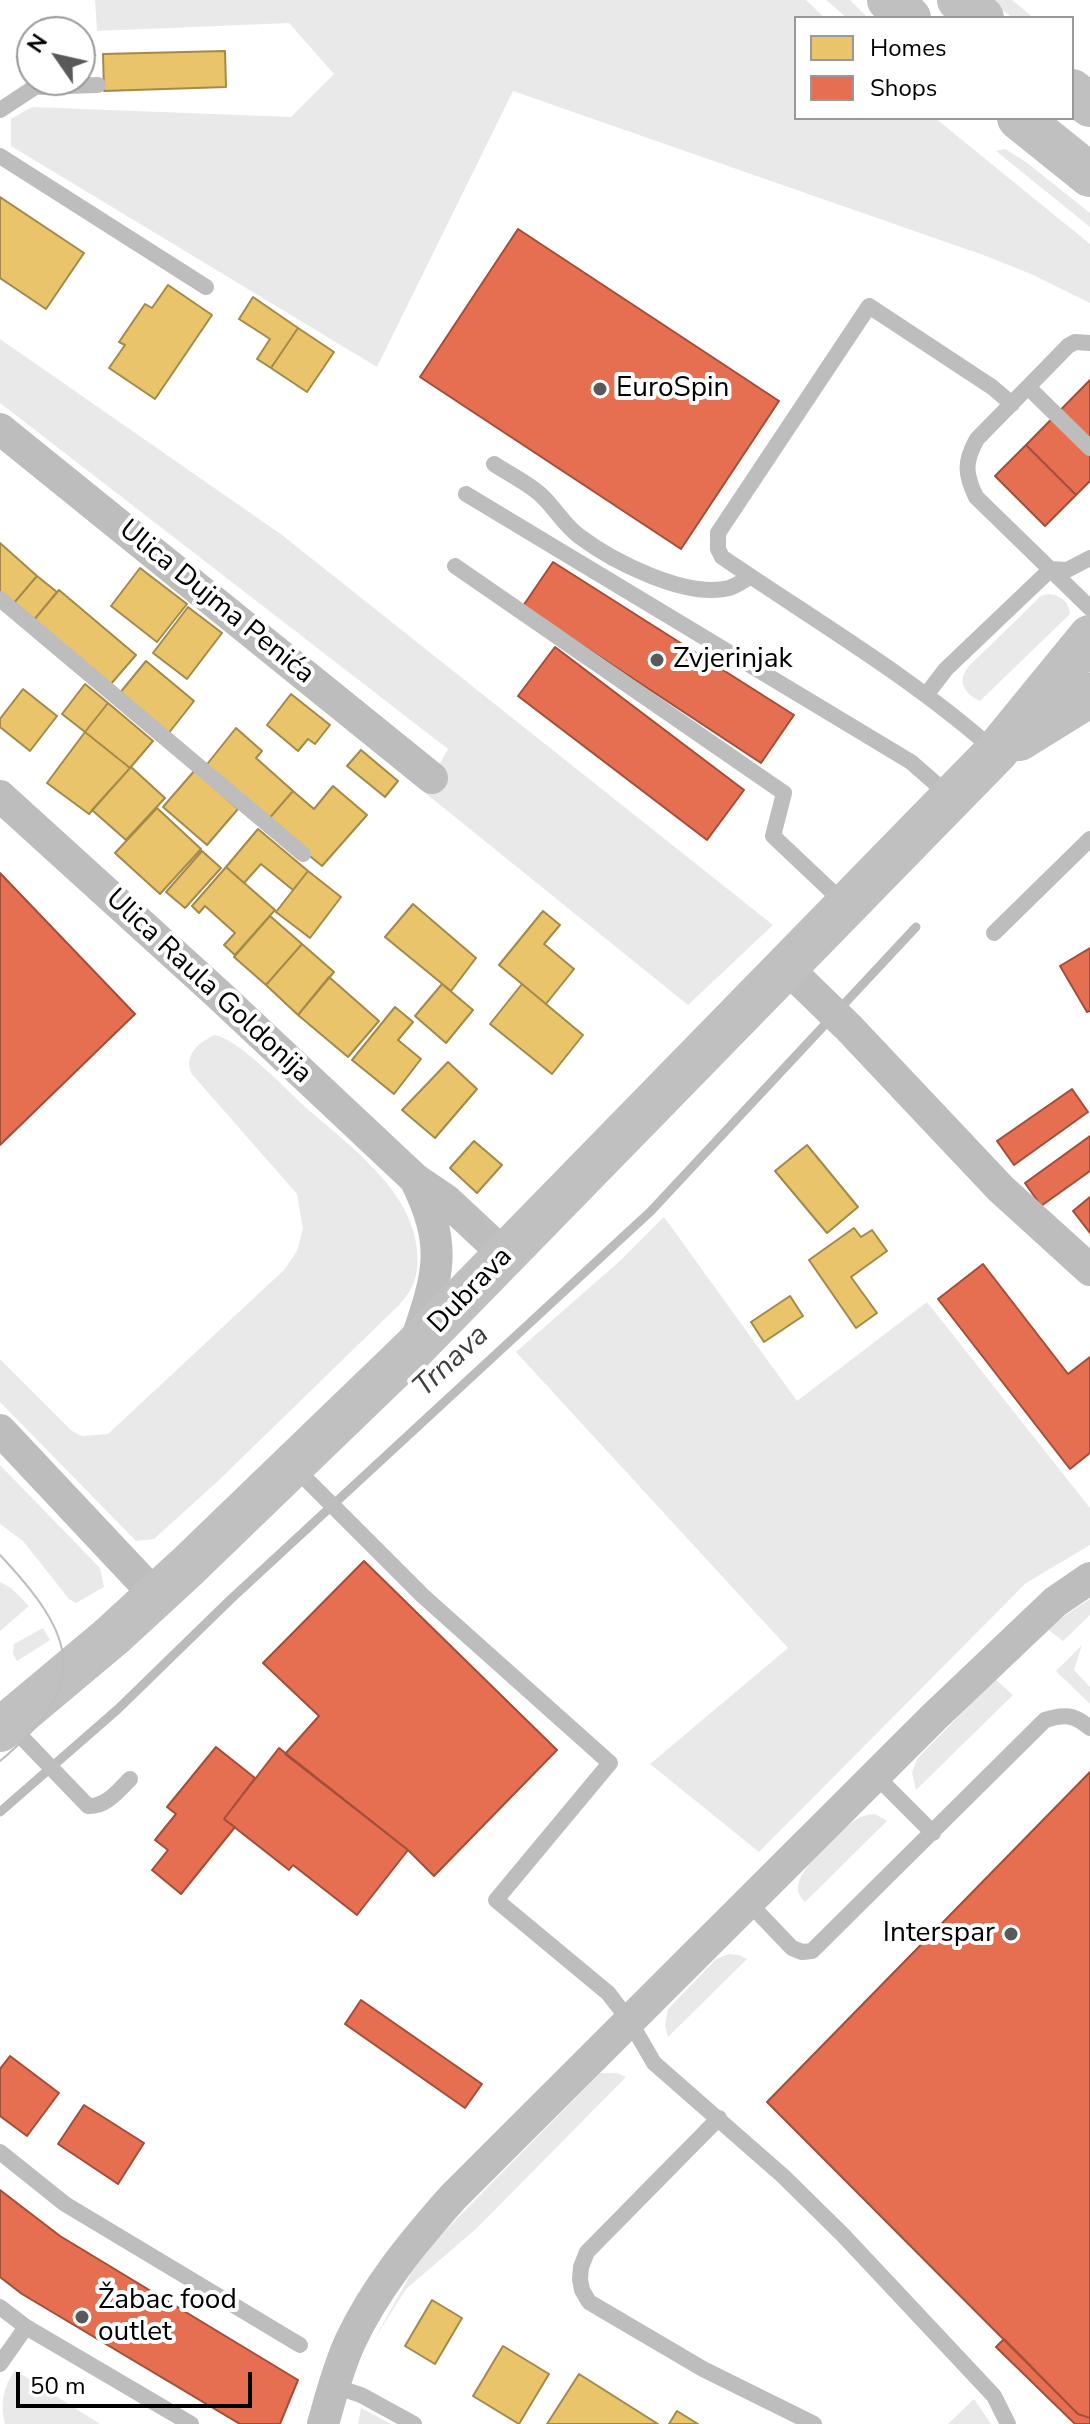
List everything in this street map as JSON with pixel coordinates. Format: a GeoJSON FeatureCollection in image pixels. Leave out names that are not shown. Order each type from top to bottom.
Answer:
{"type":"FeatureCollection","features":[{"type":"Feature","properties":{"kind":"main road"},"geometry":{"type":"LineString","coordinates":[[889,0],[907,16]]}},
{"type":"Feature","properties":{"kind":"main road"},"geometry":{"type":"LineString","coordinates":[[959,0],[979,16]]}},
{"type":"Feature","properties":{"kind":"main road"},"geometry":{"type":"LineString","coordinates":[[1074,93],[1090,105]]}},
{"type":"Feature","properties":{"kind":"main road"},"geometry":{"type":"LineString","coordinates":[[1021,120],[1090,175]]}},
{"type":"Feature","properties":{"kind":"main road"},"geometry":{"type":"LineString","coordinates":[[996,752],[1090,637]]}},
{"type":"Feature","properties":{"kind":"main road"},"geometry":{"type":"LineString","coordinates":[[996,752],[1090,695]]}},
{"type":"Feature","properties":{"kind":"main road","name":"Dubrava"},"geometry":{"type":"LineString","coordinates":[[4,1727],[156,1596],[413,1349],[996,752]]}},
{"type":"Feature","properties":{"kind":"street","name":"Ulica Dujma Penića"},"geometry":{"type":"LineString","coordinates":[[0,429],[432,778]]}},
{"type":"Feature","properties":{"kind":"street","name":"Ulica Raula Goldonija"},"geometry":{"type":"LineString","coordinates":[[0,796],[415,1179],[446,1200],[505,1255]]}},
{"type":"Feature","properties":{"kind":"street"},"geometry":{"type":"LineString","coordinates":[[786,967],[840,1018],[1001,1189],[1090,1270]]}},
{"type":"Feature","properties":{"kind":"street","name":"Ulica Raula Goldonija"},"geometry":{"type":"LineString","coordinates":[[413,1349],[433,1289],[437,1264],[435,1227],[415,1179]]}},
{"type":"Feature","properties":{"kind":"street"},"geometry":{"type":"LineString","coordinates":[[0,1430],[156,1596]]}},
{"type":"Feature","properties":{"kind":"street"},"geometry":{"type":"LineString","coordinates":[[323,2424],[349,2343],[366,2311],[415,2240],[493,2153],[1039,1616],[1090,1578]]}},
{"type":"Feature","properties":{"kind":"lane"},"geometry":{"type":"LineString","coordinates":[[0,110],[35,87],[98,85]]}},
{"type":"Feature","properties":{"kind":"lane"},"geometry":{"type":"LineString","coordinates":[[0,156],[206,287]]}},
{"type":"Feature","properties":{"kind":"lane"},"geometry":{"type":"LineString","coordinates":[[996,752],[926,695],[722,557],[718,549],[718,533],[869,306],[992,387],[1012,404]]}},
{"type":"Feature","properties":{"kind":"lane"},"geometry":{"type":"LineString","coordinates":[[1090,343],[1075,342],[1068,346],[977,439],[970,452],[968,479],[976,497],[1090,608]]}},
{"type":"Feature","properties":{"kind":"lane"},"geometry":{"type":"LineString","coordinates":[[1028,387],[1090,448]]}},
{"type":"Feature","properties":{"kind":"lane"},"geometry":{"type":"LineString","coordinates":[[494,464],[541,495],[560,520],[578,536],[616,560],[651,576],[699,589],[728,588],[751,577]]}},
{"type":"Feature","properties":{"kind":"lane"},"geometry":{"type":"LineString","coordinates":[[466,494],[911,762],[952,798]]}},
{"type":"Feature","properties":{"kind":"lane"},"geometry":{"type":"LineString","coordinates":[[926,695],[946,669],[1051,569],[1067,570],[1090,558]]}},
{"type":"Feature","properties":{"kind":"lane"},"geometry":{"type":"LineString","coordinates":[[455,566],[784,793],[773,836],[847,906]]}},
{"type":"Feature","properties":{"kind":"lane"},"geometry":{"type":"LineString","coordinates":[[0,599],[303,854]]}},
{"type":"Feature","properties":{"kind":"lane"},"geometry":{"type":"LineString","coordinates":[[994,933],[1090,839]]}},
{"type":"Feature","properties":{"kind":"lane"},"geometry":{"type":"LineString","coordinates":[[293,1465],[423,1596],[610,1763],[496,1900],[608,1993],[629,2020],[654,2063],[783,2176],[901,2296],[994,2396],[1008,2424]]}},
{"type":"Feature","properties":{"kind":"lane"},"geometry":{"type":"LineString","coordinates":[[748,1902],[792,1948],[802,1952],[812,1951],[1045,1720],[1062,1714],[1078,1718],[1090,1728]]}},
{"type":"Feature","properties":{"kind":"lane"},"geometry":{"type":"LineString","coordinates":[[4,1727],[88,1806],[98,1806],[130,1779]]}},
{"type":"Feature","properties":{"kind":"lane"},"geometry":{"type":"LineString","coordinates":[[876,1776],[933,1833]]}},
{"type":"Feature","properties":{"kind":"lane"},"geometry":{"type":"LineString","coordinates":[[719,2118],[587,2252],[581,2267],[582,2290],[589,2302],[606,2313],[636,2327],[703,2369],[814,2424]]}},
{"type":"Feature","properties":{"kind":"lane"},"geometry":{"type":"LineString","coordinates":[[0,2152],[65,2204],[300,2345]]}},
{"type":"Feature","properties":{"kind":"lane"},"geometry":{"type":"LineString","coordinates":[[0,2307],[26,2327],[191,2424]]}},
{"type":"Feature","properties":{"kind":"lane"},"geometry":{"type":"LineString","coordinates":[[0,2364],[26,2327]]}},
{"type":"Feature","properties":{"kind":"lane"},"geometry":{"type":"LineString","coordinates":[[334,2386],[361,2395],[414,2424]]}},
{"type":"Feature","properties":{"kind":"shaded area"},"geometry":{"type":"Polygon","coordinates":[[[95,0],[806,0],[823,16],[794,16],[794,120],[937,120],[1090,244],[1090,303],[986,256],[513,91],[377,367],[11,146],[11,119],[32,107],[291,117],[334,74],[289,23],[97,31],[95,0]]]}},
{"type":"Feature","properties":{"kind":"shaded area"},"geometry":{"type":"Polygon","coordinates":[[[826,0],[850,0],[866,16],[845,16],[826,0]]]}},
{"type":"Feature","properties":{"kind":"shaded area"},"geometry":{"type":"Polygon","coordinates":[[[989,0],[1012,0],[1032,16],[1010,16],[989,0]]]}},
{"type":"Feature","properties":{"kind":"shaded area"},"geometry":{"type":"Polygon","coordinates":[[[1005,149],[1090,213],[1090,227],[996,151],[1005,149]]]}},
{"type":"Feature","properties":{"kind":"shaded area"},"geometry":{"type":"Polygon","coordinates":[[[0,339],[282,535],[773,925],[688,1005],[424,792],[448,749],[0,403],[0,339]]]}},
{"type":"Feature","properties":{"kind":"shaded area"},"geometry":{"type":"Polygon","coordinates":[[[1048,594],[1063,600],[1070,614],[980,701],[974,698],[966,691],[963,682],[968,667],[1041,596],[1048,594]]]}},
{"type":"Feature","properties":{"kind":"shaded area"},"geometry":{"type":"Polygon","coordinates":[[[215,1035],[236,1045],[260,1064],[373,1168],[403,1206],[412,1227],[417,1250],[416,1273],[409,1292],[399,1305],[218,1481],[154,1539],[136,1541],[0,1402],[0,1359],[72,1431],[82,1436],[108,1434],[284,1270],[297,1251],[303,1229],[297,1194],[191,1073],[191,1054],[215,1035]]]}},
{"type":"Feature","properties":{"kind":"shaded area"},"geometry":{"type":"Polygon","coordinates":[[[664,1217],[797,1401],[927,1302],[1090,1508],[1090,1545],[1026,1583],[759,1852],[650,1764],[788,1648],[516,1352],[621,1260],[664,1217]]]}},
{"type":"Feature","properties":{"kind":"shaded area"},"geometry":{"type":"Polygon","coordinates":[[[0,1465],[100,1568],[104,1587],[76,1603],[69,1599],[23,1541],[0,1524],[0,1465]]]}},
{"type":"Feature","properties":{"kind":"shaded area"},"geometry":{"type":"Polygon","coordinates":[[[0,1582],[29,1606],[0,1631],[0,1582]]]}},
{"type":"Feature","properties":{"kind":"shaded area"},"geometry":{"type":"Polygon","coordinates":[[[1090,1599],[1090,1615],[1063,1641],[1046,1628],[1090,1599]]]}},
{"type":"Feature","properties":{"kind":"shaded area"},"geometry":{"type":"Polygon","coordinates":[[[43,1628],[50,1640],[17,1661],[13,1654],[14,1644],[43,1628]]]}},
{"type":"Feature","properties":{"kind":"shaded area"},"geometry":{"type":"Polygon","coordinates":[[[1082,1645],[1074,1670],[1090,1687],[1090,1704],[1056,1671],[1082,1645]]]}},
{"type":"Feature","properties":{"kind":"shaded area"},"geometry":{"type":"Polygon","coordinates":[[[995,1679],[1013,1695],[916,1790],[912,1773],[917,1759],[995,1679]]]}},
{"type":"Feature","properties":{"kind":"shaded area"},"geometry":{"type":"Polygon","coordinates":[[[875,1814],[887,1821],[805,1902],[799,1894],[798,1885],[806,1868],[850,1824],[861,1817],[875,1814]]]}},
{"type":"Feature","properties":{"kind":"shaded area"},"geometry":{"type":"Polygon","coordinates":[[[729,1954],[747,1959],[668,2037],[665,2026],[668,2009],[716,1959],[729,1954]]]}},
{"type":"Feature","properties":{"kind":"shaded area"},"geometry":{"type":"Polygon","coordinates":[[[600,2073],[617,2073],[626,2077],[477,2228],[406,2289],[374,2340],[413,2270],[438,2238],[600,2073]]]}},
{"type":"Feature","properties":{"kind":"shaded area"},"geometry":{"type":"Polygon","coordinates":[[[15,2370],[100,2424],[5,2424],[4,2396],[15,2370]]]}},
{"type":"Feature","properties":{"kind":"shaded area"},"geometry":{"type":"Polygon","coordinates":[[[974,2399],[991,2424],[948,2424],[974,2399]]]}},
{"type":"Feature","properties":{"kind":"shaded area"},"geometry":{"type":"Polygon","coordinates":[[[361,2408],[391,2424],[358,2424],[361,2408]]]}},
{"type":"Feature","properties":{"kind":"building: Homes"},"geometry":{"type":"Polygon","coordinates":[[[225,51],[226,87],[104,91],[103,54],[225,51]]]}},
{"type":"Feature","properties":{"kind":"building: Homes"},"geometry":{"type":"Polygon","coordinates":[[[0,197],[84,253],[46,309],[0,278],[0,197]]]}},
{"type":"Feature","properties":{"kind":"building: Homes"},"geometry":{"type":"Polygon","coordinates":[[[168,285],[212,315],[155,399],[109,368],[125,345],[119,342],[145,304],[152,308],[168,285]]]}},
{"type":"Feature","properties":{"kind":"building: Homes"},"geometry":{"type":"Polygon","coordinates":[[[253,297],[298,328],[271,368],[257,359],[270,339],[239,319],[253,297]]]}},
{"type":"Feature","properties":{"kind":"building: Homes"},"geometry":{"type":"Polygon","coordinates":[[[298,328],[334,352],[307,392],[271,368],[298,328]]]}},
{"type":"Feature","properties":{"kind":"building: Homes"},"geometry":{"type":"Polygon","coordinates":[[[0,543],[37,576],[13,604],[0,593],[0,543]]]}},
{"type":"Feature","properties":{"kind":"building: Homes"},"geometry":{"type":"Polygon","coordinates":[[[140,568],[187,604],[157,642],[111,606],[140,568]]]}},
{"type":"Feature","properties":{"kind":"building: Homes"},"geometry":{"type":"Polygon","coordinates":[[[37,576],[57,592],[33,621],[13,604],[37,576]]]}},
{"type":"Feature","properties":{"kind":"building: Homes"},"geometry":{"type":"Polygon","coordinates":[[[59,590],[136,655],[110,685],[33,621],[59,590]]]}},
{"type":"Feature","properties":{"kind":"building: Homes"},"geometry":{"type":"Polygon","coordinates":[[[188,607],[222,633],[187,679],[153,653],[188,607]]]}},
{"type":"Feature","properties":{"kind":"building: Homes"},"geometry":{"type":"Polygon","coordinates":[[[146,661],[194,701],[168,734],[119,694],[146,661]]]}},
{"type":"Feature","properties":{"kind":"building: Homes"},"geometry":{"type":"Polygon","coordinates":[[[85,684],[108,703],[85,732],[62,714],[85,684]]]}},
{"type":"Feature","properties":{"kind":"building: Homes"},"geometry":{"type":"Polygon","coordinates":[[[23,689],[57,716],[30,751],[0,727],[0,719],[23,689]]]}},
{"type":"Feature","properties":{"kind":"building: Homes"},"geometry":{"type":"Polygon","coordinates":[[[291,694],[330,725],[315,744],[308,739],[298,751],[267,725],[291,694]]]}},
{"type":"Feature","properties":{"kind":"building: Homes"},"geometry":{"type":"Polygon","coordinates":[[[108,703],[153,741],[130,768],[85,732],[108,703]]]}},
{"type":"Feature","properties":{"kind":"building: Homes"},"geometry":{"type":"Polygon","coordinates":[[[236,728],[262,751],[256,758],[293,791],[267,821],[204,768],[236,728]]]}},
{"type":"Feature","properties":{"kind":"building: Homes"},"geometry":{"type":"Polygon","coordinates":[[[85,732],[130,768],[89,814],[47,783],[85,732]]]}},
{"type":"Feature","properties":{"kind":"building: Homes"},"geometry":{"type":"Polygon","coordinates":[[[361,750],[398,781],[385,797],[347,766],[361,750]]]}},
{"type":"Feature","properties":{"kind":"building: Homes"},"geometry":{"type":"Polygon","coordinates":[[[131,767],[165,798],[126,840],[92,810],[131,767]]]}},
{"type":"Feature","properties":{"kind":"building: Homes"},"geometry":{"type":"Polygon","coordinates":[[[195,770],[238,809],[207,845],[163,807],[195,770]]]}},
{"type":"Feature","properties":{"kind":"building: Homes"},"geometry":{"type":"Polygon","coordinates":[[[333,786],[367,815],[322,866],[267,821],[293,791],[314,809],[333,786]]]}},
{"type":"Feature","properties":{"kind":"building: Homes"},"geometry":{"type":"Polygon","coordinates":[[[157,808],[201,849],[160,894],[115,853],[157,808]]]}},
{"type":"Feature","properties":{"kind":"building: Homes"},"geometry":{"type":"Polygon","coordinates":[[[258,829],[308,871],[293,890],[261,864],[244,883],[226,867],[258,829]]]}},
{"type":"Feature","properties":{"kind":"building: Homes"},"geometry":{"type":"Polygon","coordinates":[[[202,851],[221,868],[185,908],[166,892],[202,851]]]}},
{"type":"Feature","properties":{"kind":"building: Homes"},"geometry":{"type":"Polygon","coordinates":[[[226,867],[275,910],[235,955],[224,945],[235,933],[205,906],[199,913],[192,906],[226,867]]]}},
{"type":"Feature","properties":{"kind":"building: Homes"},"geometry":{"type":"Polygon","coordinates":[[[308,871],[341,897],[310,938],[276,912],[308,871]]]}},
{"type":"Feature","properties":{"kind":"building: Homes"},"geometry":{"type":"Polygon","coordinates":[[[413,904],[476,958],[451,991],[385,937],[413,904]]]}},
{"type":"Feature","properties":{"kind":"building: Homes"},"geometry":{"type":"Polygon","coordinates":[[[543,911],[560,925],[544,944],[574,969],[546,1004],[499,965],[543,911]]]}},
{"type":"Feature","properties":{"kind":"building: Homes"},"geometry":{"type":"Polygon","coordinates":[[[270,916],[302,944],[266,985],[234,957],[270,916]]]}},
{"type":"Feature","properties":{"kind":"building: Homes"},"geometry":{"type":"Polygon","coordinates":[[[302,944],[334,972],[298,1015],[266,985],[302,944]]]}},
{"type":"Feature","properties":{"kind":"building: Homes"},"geometry":{"type":"Polygon","coordinates":[[[329,977],[379,1021],[348,1057],[298,1015],[329,977]]]}},
{"type":"Feature","properties":{"kind":"building: Homes"},"geometry":{"type":"Polygon","coordinates":[[[442,984],[473,1010],[446,1043],[415,1016],[442,984]]]}},
{"type":"Feature","properties":{"kind":"building: Homes"},"geometry":{"type":"Polygon","coordinates":[[[522,984],[583,1035],[552,1074],[490,1024],[522,984]]]}},
{"type":"Feature","properties":{"kind":"building: Homes"},"geometry":{"type":"Polygon","coordinates":[[[395,1007],[413,1022],[398,1040],[421,1059],[394,1094],[352,1060],[395,1007]]]}},
{"type":"Feature","properties":{"kind":"building: Homes"},"geometry":{"type":"Polygon","coordinates":[[[448,1062],[477,1089],[435,1138],[402,1110],[448,1062]]]}},
{"type":"Feature","properties":{"kind":"building: Homes"},"geometry":{"type":"Polygon","coordinates":[[[474,1141],[502,1165],[477,1193],[450,1168],[474,1141]]]}},
{"type":"Feature","properties":{"kind":"building: Homes"},"geometry":{"type":"Polygon","coordinates":[[[807,1145],[858,1207],[827,1233],[775,1171],[807,1145]]]}},
{"type":"Feature","properties":{"kind":"building: Homes"},"geometry":{"type":"Polygon","coordinates":[[[854,1228],[861,1237],[872,1230],[887,1251],[851,1277],[877,1313],[856,1328],[809,1260],[854,1228]]]}},
{"type":"Feature","properties":{"kind":"building: Homes"},"geometry":{"type":"Polygon","coordinates":[[[790,1296],[803,1316],[764,1342],[751,1322],[790,1296]]]}},
{"type":"Feature","properties":{"kind":"building: Homes"},"geometry":{"type":"Polygon","coordinates":[[[432,2300],[462,2318],[435,2364],[405,2346],[432,2300]]]}},
{"type":"Feature","properties":{"kind":"building: Homes"},"geometry":{"type":"Polygon","coordinates":[[[503,2346],[549,2374],[519,2424],[473,2396],[503,2346]]]}},
{"type":"Feature","properties":{"kind":"building: Homes"},"geometry":{"type":"Polygon","coordinates":[[[579,2374],[658,2424],[547,2424],[579,2374]]]}},
{"type":"Feature","properties":{"kind":"building: Homes"},"geometry":{"type":"Polygon","coordinates":[[[677,2411],[698,2424],[669,2424],[677,2411]]]}},
{"type":"Feature","properties":{"kind":"building: Shops","name":"EuroSpin"},"geometry":{"type":"Polygon","coordinates":[[[518,229],[779,401],[681,549],[420,377],[518,229]]]}},
{"type":"Feature","properties":{"kind":"building: Shops"},"geometry":{"type":"Polygon","coordinates":[[[1090,380],[1090,481],[1076,495],[1026,445],[1090,380]]]}},
{"type":"Feature","properties":{"kind":"building: Shops"},"geometry":{"type":"Polygon","coordinates":[[[1026,445],[1076,495],[1045,526],[995,476],[1026,445]]]}},
{"type":"Feature","properties":{"kind":"building: Shops","name":"Zvjerinjak"},"geometry":{"type":"Polygon","coordinates":[[[553,562],[794,715],[761,763],[523,606],[553,562]]]}},
{"type":"Feature","properties":{"kind":"building: Shops"},"geometry":{"type":"Polygon","coordinates":[[[555,647],[744,790],[707,840],[518,696],[555,647]]]}},
{"type":"Feature","properties":{"kind":"building: Shops"},"geometry":{"type":"Polygon","coordinates":[[[0,873],[135,1014],[0,1145],[0,873]]]}},
{"type":"Feature","properties":{"kind":"building: Shops"},"geometry":{"type":"Polygon","coordinates":[[[1090,948],[1090,1011],[1087,1012],[1060,966],[1090,948]]]}},
{"type":"Feature","properties":{"kind":"building: Shops"},"geometry":{"type":"Polygon","coordinates":[[[1072,1089],[1088,1112],[1014,1165],[997,1141],[1072,1089]]]}},
{"type":"Feature","properties":{"kind":"building: Shops"},"geometry":{"type":"Polygon","coordinates":[[[1090,1136],[1090,1171],[1041,1206],[1025,1183],[1090,1136]]]}},
{"type":"Feature","properties":{"kind":"building: Shops"},"geometry":{"type":"Polygon","coordinates":[[[1090,1197],[1090,1233],[1073,1211],[1090,1197]]]}},
{"type":"Feature","properties":{"kind":"building: Shops"},"geometry":{"type":"Polygon","coordinates":[[[983,1264],[1068,1374],[1090,1357],[1090,1453],[1070,1469],[938,1299],[983,1264]]]}},
{"type":"Feature","properties":{"kind":"building: Shops"},"geometry":{"type":"Polygon","coordinates":[[[364,1561],[557,1750],[434,1876],[408,1850],[285,1754],[319,1716],[263,1663],[364,1561]]]}},
{"type":"Feature","properties":{"kind":"building: Shops"},"geometry":{"type":"Polygon","coordinates":[[[216,1747],[255,1778],[224,1819],[235,1827],[181,1894],[152,1870],[168,1850],[155,1840],[176,1814],[167,1807],[216,1747]]]}},
{"type":"Feature","properties":{"kind":"building: Shops"},"geometry":{"type":"Polygon","coordinates":[[[279,1748],[408,1850],[357,1915],[293,1865],[289,1870],[224,1819],[279,1748]]]}},
{"type":"Feature","properties":{"kind":"building: Shops","name":"Interspar"},"geometry":{"type":"Polygon","coordinates":[[[1090,1772],[1090,2418],[1078,2414],[767,2102],[1090,1772]]]}},
{"type":"Feature","properties":{"kind":"building: Shops"},"geometry":{"type":"Polygon","coordinates":[[[361,2000],[482,2084],[465,2108],[345,2024],[361,2000]]]}},
{"type":"Feature","properties":{"kind":"building: Shops"},"geometry":{"type":"Polygon","coordinates":[[[10,2056],[59,2093],[27,2136],[0,2116],[0,2069],[10,2056]]]}},
{"type":"Feature","properties":{"kind":"building: Shops"},"geometry":{"type":"Polygon","coordinates":[[[84,2105],[144,2143],[118,2184],[58,2144],[84,2105]]]}},
{"type":"Feature","properties":{"kind":"building: Shops"},"geometry":{"type":"Polygon","coordinates":[[[0,2190],[60,2236],[298,2380],[280,2424],[240,2424],[22,2294],[0,2277],[0,2190]]]}},
{"type":"Feature","properties":{"kind":"building: Shops"},"geometry":{"type":"Polygon","coordinates":[[[1004,2339],[1078,2414],[1090,2418],[1090,2424],[1075,2424],[996,2347],[1004,2339]]]}},
{"type":"Feature","properties":{"kind":"waterway","name":"Trnava"},"geometry":{"type":"LineString","coordinates":[[0,1812],[118,1709],[231,1599],[651,1211],[916,927]]}},
{"type":"Feature","properties":{"kind":"tram line"},"geometry":{"type":"LineString","coordinates":[[0,1555],[45,1611],[58,1636],[63,1660],[61,1684],[50,1708],[30,1733],[0,1761]]}},
{"type":"Feature","properties":{"kind":"place","name":"EuroSpin"},"geometry":{"type":"Point","coordinates":[600,389]}},
{"type":"Feature","properties":{"kind":"place","name":"Zvjerinjak"},"geometry":{"type":"Point","coordinates":[657,660]}},
{"type":"Feature","properties":{"kind":"place","name":"Interspar"},"geometry":{"type":"Point","coordinates":[1011,1934]}},
{"type":"Feature","properties":{"kind":"place","name":"Žabac food outlet"},"geometry":{"type":"Point","coordinates":[82,2317]}}]}
